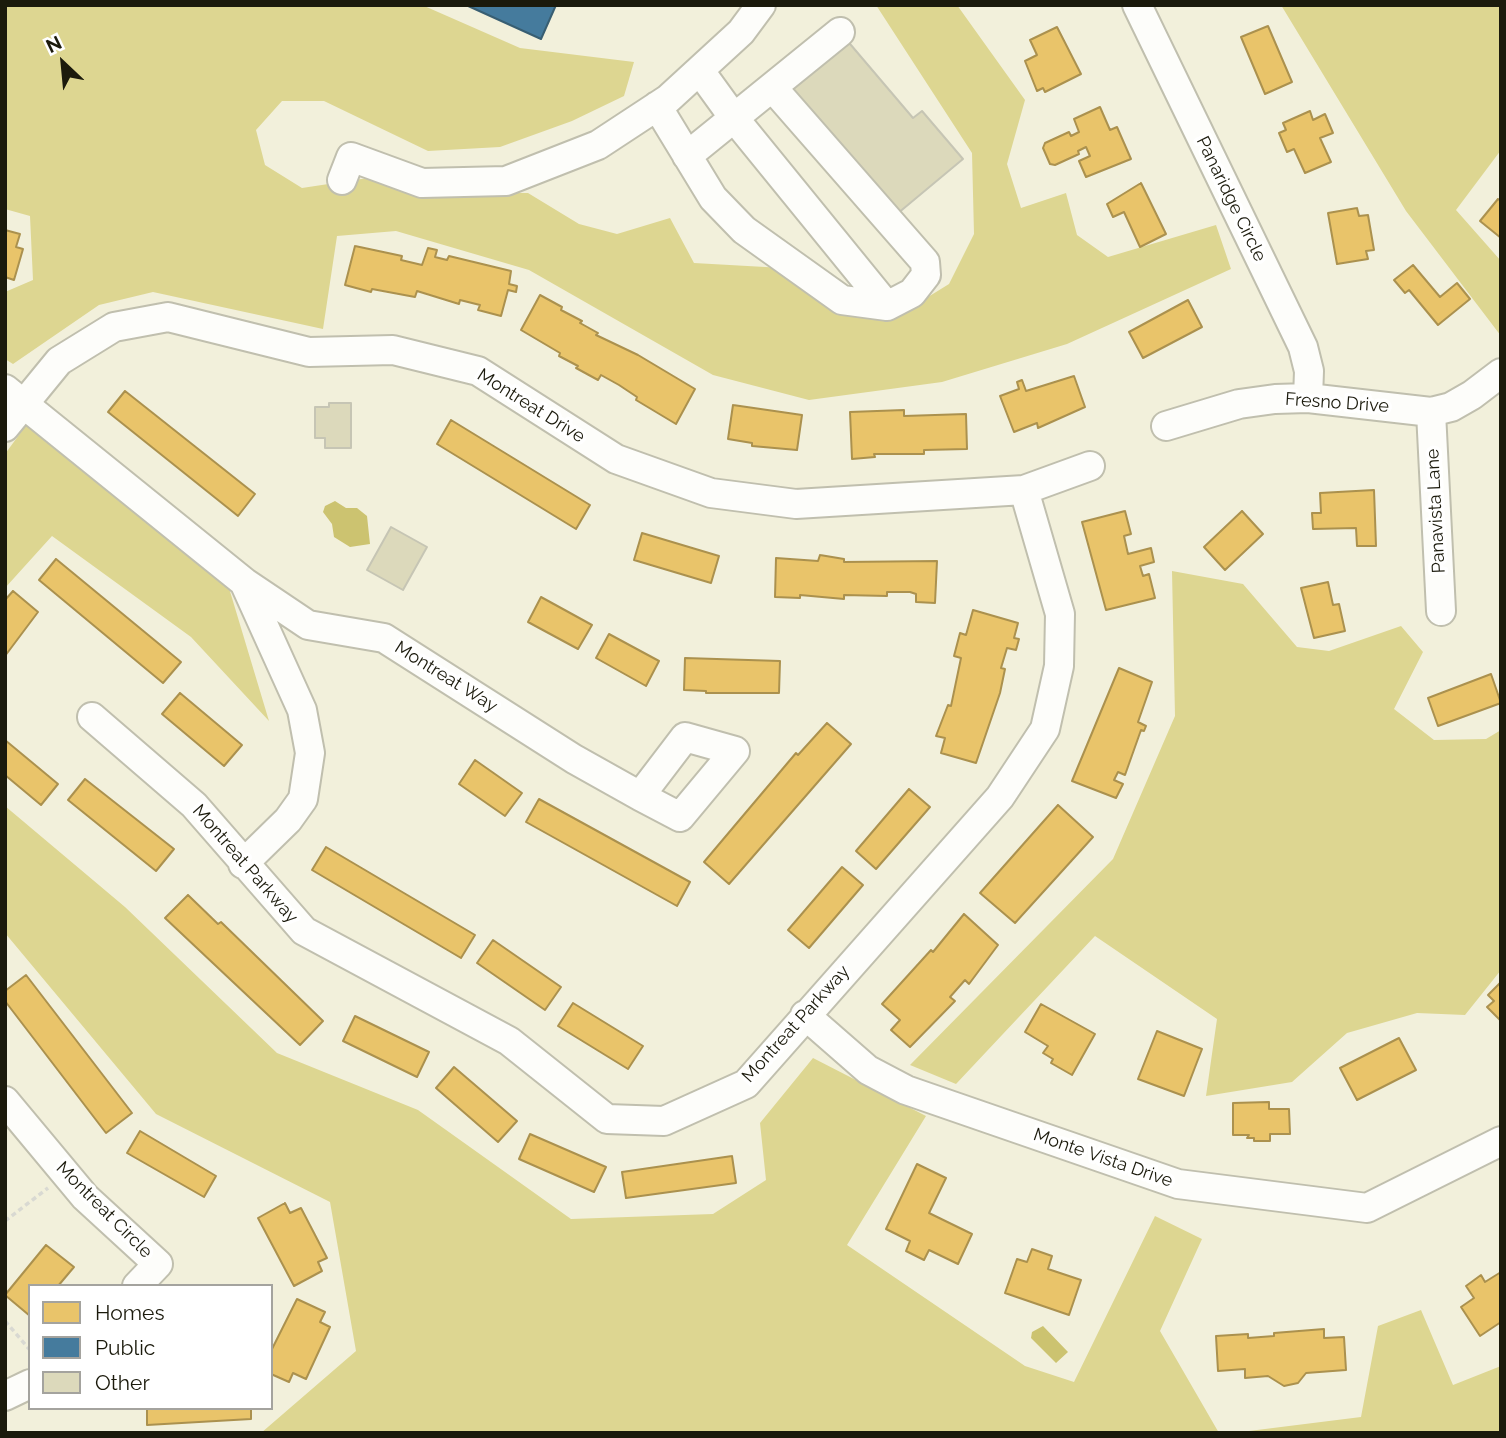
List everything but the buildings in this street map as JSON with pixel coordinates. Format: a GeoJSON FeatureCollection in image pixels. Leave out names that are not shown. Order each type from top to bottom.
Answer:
{"type":"FeatureCollection","features":[{"type":"Feature","properties":{"kind":"street"},"geometry":{"type":"LineString","coordinates":[[342,180],[351,156],[422,183],[506,181],[598,145],[657,106],[700,71],[741,32],[761,5]]}},
{"type":"Feature","properties":{"kind":"street","name":"Panaridge Circle"},"geometry":{"type":"LineString","coordinates":[[1136,5],[1303,347],[1309,371],[1308,398]]}},
{"type":"Feature","properties":{"kind":"street"},"geometry":{"type":"LineString","coordinates":[[687,156],[840,32]]}},
{"type":"Feature","properties":{"kind":"street"},"geometry":{"type":"LineString","coordinates":[[700,71],[734,118],[887,306]]}},
{"type":"Feature","properties":{"kind":"street"},"geometry":{"type":"LineString","coordinates":[[657,106],[713,198],[744,230],[842,300],[887,306],[912,293],[926,275],[925,262],[772,87]]}},
{"type":"Feature","properties":{"kind":"street","name":"Montreat Drive"},"geometry":{"type":"LineString","coordinates":[[5,427],[14,396],[59,361],[114,327],[168,317],[309,352],[393,351],[478,371],[616,459],[711,492],[796,504],[1024,490],[1090,466]]}},
{"type":"Feature","properties":{"kind":"street","name":"Fresno Drive"},"geometry":{"type":"LineString","coordinates":[[1166,426],[1239,404],[1308,398],[1431,412],[1451,407],[1472,396],[1501,373]]}},
{"type":"Feature","properties":{"kind":"street","name":"Montreat Way"},"geometry":{"type":"LineString","coordinates":[[14,396],[244,582],[308,625],[384,638],[575,759],[640,796]]}},
{"type":"Feature","properties":{"kind":"street","name":"Panavista Lane"},"geometry":{"type":"LineString","coordinates":[[1431,412],[1441,611]]}},
{"type":"Feature","properties":{"kind":"street","name":"Montreat Parkway"},"geometry":{"type":"LineString","coordinates":[[92,717],[194,805],[304,931],[509,1041],[607,1119],[664,1121],[746,1084],[1000,797],[1045,729],[1059,666],[1060,614],[1024,490]]}},
{"type":"Feature","properties":{"kind":"street","name":"Montreat Way"},"geometry":{"type":"LineString","coordinates":[[243,864],[288,820],[303,799],[310,753],[302,710],[244,582]]}},
{"type":"Feature","properties":{"kind":"street","name":"Monte Vista Drive"},"geometry":{"type":"LineString","coordinates":[[805,1015],[868,1070],[906,1090],[1178,1184],[1367,1208],[1501,1141]]}},
{"type":"Feature","properties":{"kind":"street","name":"Montreat Circle"},"geometry":{"type":"LineString","coordinates":[[5,1101],[85,1197],[158,1264],[140,1284]]}},
{"type":"Feature","properties":{"kind":"street"},"geometry":{"type":"LineString","coordinates":[[5,1396],[28,1385]]}},
{"type":"Feature","properties":{"kind":"path"},"geometry":{"type":"LineString","coordinates":[[5,1221],[65,1174]]}},
{"type":"Feature","properties":{"kind":"path"},"geometry":{"type":"LineString","coordinates":[[5,1321],[28,1348]]}},
{"type":"Feature","properties":{"kind":"shaded area"},"geometry":{"type":"Polygon","coordinates":[[[5,5],[422,5],[520,48],[634,62],[624,96],[572,121],[500,147],[428,151],[324,101],[282,101],[256,130],[265,165],[302,188],[368,178],[415,193],[528,193],[579,224],[617,234],[670,218],[694,263],[783,268],[833,304],[869,319],[907,310],[949,284],[974,234],[972,153],[876,5],[957,5],[1025,100],[1007,164],[1021,208],[1066,193],[1077,235],[1108,257],[1216,225],[1231,269],[1067,344],[942,382],[809,400],[713,375],[529,270],[396,231],[337,236],[323,329],[153,292],[99,305],[13,364],[5,359],[5,292],[33,280],[30,216],[5,209],[5,5]]]}},
{"type":"Feature","properties":{"kind":"shaded area"},"geometry":{"type":"Polygon","coordinates":[[[1281,5],[1501,5],[1501,150],[1456,210],[1501,261],[1501,336],[1406,211],[1281,5]]]}},
{"type":"Feature","properties":{"kind":"shaded area"},"geometry":{"type":"Polygon","coordinates":[[[27,424],[229,588],[269,721],[191,637],[52,536],[5,588],[5,454],[27,424]]]}},
{"type":"Feature","properties":{"kind":"shaded area"},"geometry":{"type":"Polygon","coordinates":[[[335,501],[346,508],[357,508],[367,516],[370,544],[350,547],[334,537],[332,524],[323,512],[325,506],[335,501]]]}},
{"type":"Feature","properties":{"kind":"shaded area"},"geometry":{"type":"Polygon","coordinates":[[[1172,571],[1243,584],[1297,647],[1329,651],[1401,626],[1423,652],[1394,709],[1434,740],[1486,739],[1501,730],[1501,970],[1465,1015],[1417,1013],[1347,1033],[1292,1082],[1206,1096],[1217,1019],[1095,936],[956,1084],[910,1065],[1113,859],[1175,716],[1172,571]]]}},
{"type":"Feature","properties":{"kind":"shaded area"},"geometry":{"type":"Polygon","coordinates":[[[5,806],[125,907],[277,1053],[418,1110],[571,1219],[713,1214],[766,1180],[760,1123],[813,1058],[926,1116],[847,1245],[1025,1366],[1074,1382],[1155,1216],[1202,1239],[1160,1331],[1219,1433],[261,1433],[356,1351],[330,1202],[156,1114],[5,933],[5,806]]]}},
{"type":"Feature","properties":{"kind":"shaded area"},"geometry":{"type":"Polygon","coordinates":[[[1421,1310],[1453,1385],[1501,1366],[1501,1433],[1233,1433],[1361,1417],[1378,1326],[1421,1310]]]}},
{"type":"Feature","properties":{"kind":"shaded area"},"geometry":{"type":"Polygon","coordinates":[[[1043,1326],[1068,1352],[1056,1363],[1031,1338],[1032,1332],[1043,1326]]]}}]}
